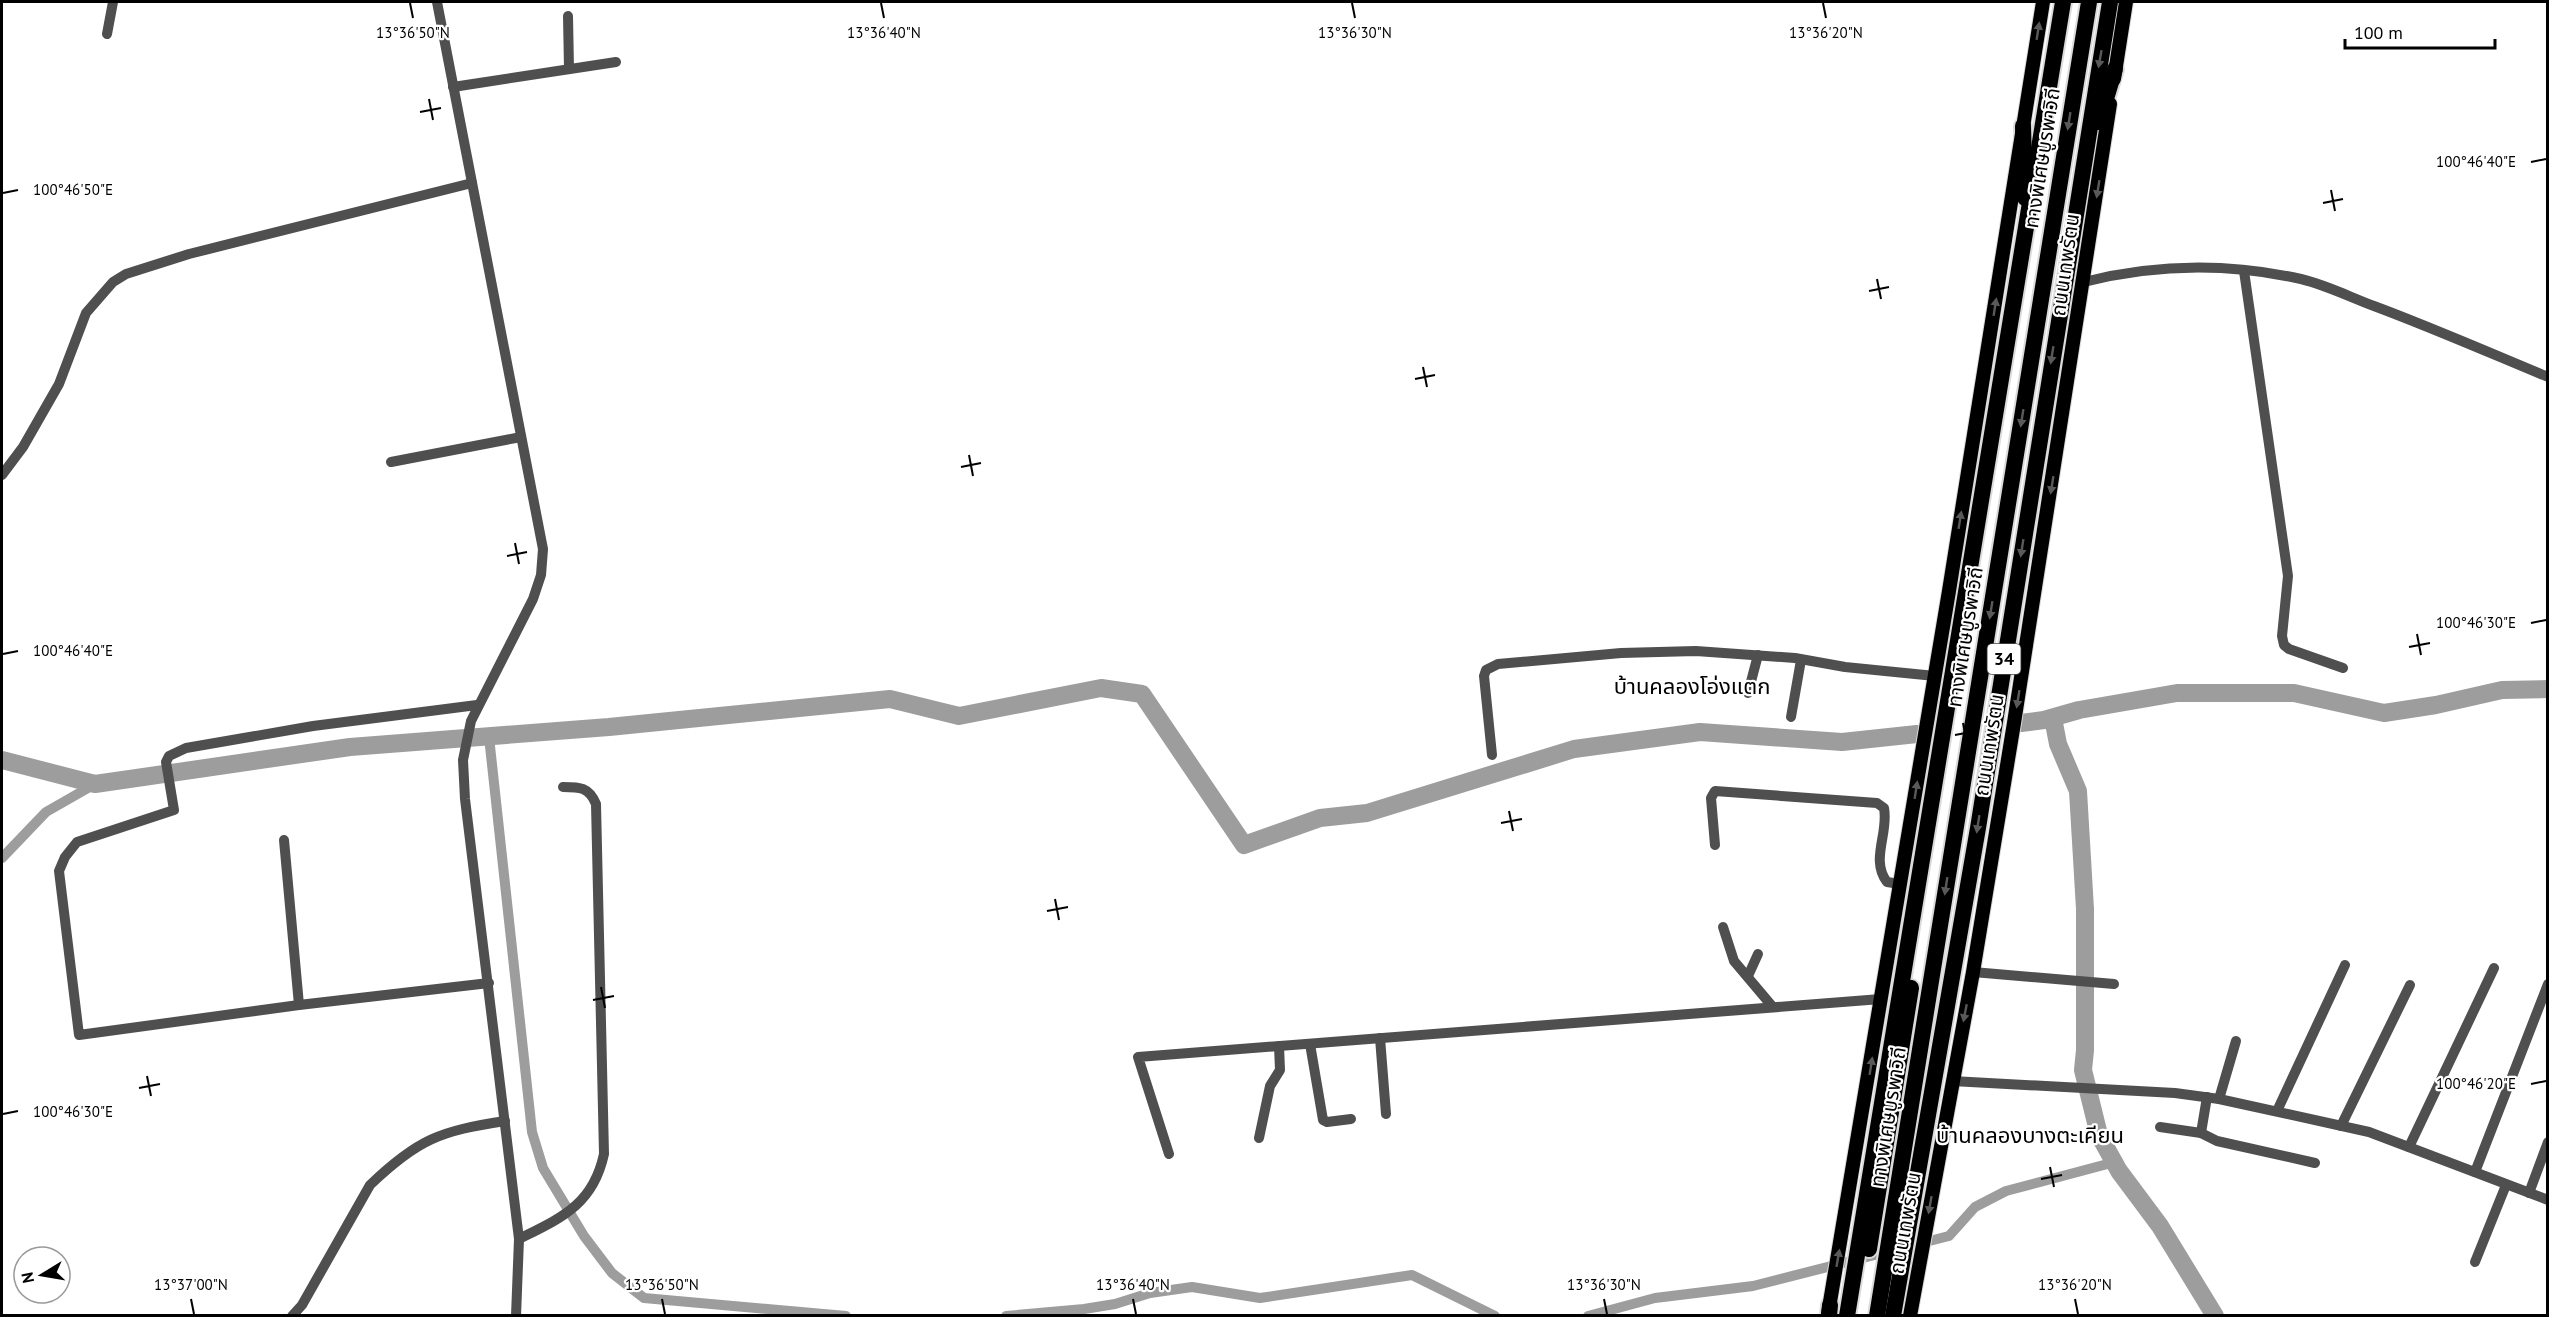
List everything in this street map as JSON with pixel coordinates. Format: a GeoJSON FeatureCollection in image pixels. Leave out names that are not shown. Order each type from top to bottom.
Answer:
{"type":"FeatureCollection","features":[{"type":"Feature","properties":{"kind":"highway"},"geometry":{"type":"LineString","coordinates":[[1847,1316],[1883,1087],[2026,241],[2063,2]]}},
{"type":"Feature","properties":{"kind":"highway","name":"ทางพิเศษบูรพาวิถี"},"geometry":{"type":"LineString","coordinates":[[1858,1316],[2070,2]]}},
{"type":"Feature","properties":{"kind":"highway","name":"ทางพิเศษบูรพาวิถี"},"geometry":{"type":"LineString","coordinates":[[1877,1316],[2089,2]]}},
{"type":"Feature","properties":{"kind":"highway","name":"ถนนเทพรัตน"},"geometry":{"type":"LineString","coordinates":[[1893,1316],[1978,828],[2110,2]]}},
{"type":"Feature","properties":{"kind":"highway"},"geometry":{"type":"LineString","coordinates":[[2079,185],[2115,69]]}},
{"type":"Feature","properties":{"kind":"highway"},"geometry":{"type":"LineString","coordinates":[[2023,126],[2026,241]]}},
{"type":"Feature","properties":{"kind":"main road"},"geometry":{"type":"LineString","coordinates":[[1829,1312],[1935,676],[2043,2]]}},
{"type":"Feature","properties":{"kind":"main road","name":"ถนนเทพรัตน"},"geometry":{"type":"LineString","coordinates":[[1910,1316],[1973,972],[2010,748],[2126,2]]}},
{"type":"Feature","properties":{"kind":"street"},"geometry":{"type":"LineString","coordinates":[[107,34],[113,2]]}},
{"type":"Feature","properties":{"kind":"street"},"geometry":{"type":"LineString","coordinates":[[437,2],[543,549],[541,575],[533,598],[477,705],[471,721],[463,760],[465,799],[519,1239],[516,1316]]}},
{"type":"Feature","properties":{"kind":"street"},"geometry":{"type":"LineString","coordinates":[[568,16],[569,69]]}},
{"type":"Feature","properties":{"kind":"street"},"geometry":{"type":"LineString","coordinates":[[453,87],[616,62]]}},
{"type":"Feature","properties":{"kind":"street"},"geometry":{"type":"LineString","coordinates":[[2,475],[23,447],[59,384],[86,313],[113,282],[126,274],[189,254],[472,183]]}},
{"type":"Feature","properties":{"kind":"street"},"geometry":{"type":"LineString","coordinates":[[2084,282],[2119,273],[2184,267],[2280,275],[2317,284],[2421,324],[2547,377]]}},
{"type":"Feature","properties":{"kind":"street"},"geometry":{"type":"LineString","coordinates":[[2244,271],[2288,576],[2282,636],[2284,645],[2289,649],[2343,668]]}},
{"type":"Feature","properties":{"kind":"street"},"geometry":{"type":"LineString","coordinates":[[391,462],[522,437]]}},
{"type":"Feature","properties":{"kind":"street"},"geometry":{"type":"LineString","coordinates":[[1492,756],[1484,676],[1491,666],[1516,661],[1696,651],[1801,660],[1845,668],[1935,676]]}},
{"type":"Feature","properties":{"kind":"street"},"geometry":{"type":"LineString","coordinates":[[1748,693],[1758,656]]}},
{"type":"Feature","properties":{"kind":"street"},"geometry":{"type":"LineString","coordinates":[[1791,717],[1801,660]]}},
{"type":"Feature","properties":{"kind":"street"},"geometry":{"type":"LineString","coordinates":[[477,705],[313,726],[186,748],[169,756],[166,762],[174,810],[77,842],[65,857],[59,871],[79,1035],[489,982]]}},
{"type":"Feature","properties":{"kind":"street"},"geometry":{"type":"LineString","coordinates":[[519,1239],[574,1209],[590,1191],[600,1173],[604,1154],[596,807],[592,794],[582,787],[563,787]]}},
{"type":"Feature","properties":{"kind":"street"},"geometry":{"type":"LineString","coordinates":[[1715,845],[1711,798],[1715,791],[1877,803],[1884,808],[1885,818],[1880,854],[1881,873],[1887,882],[1900,884]]}},
{"type":"Feature","properties":{"kind":"street"},"geometry":{"type":"LineString","coordinates":[[284,840],[298,1005]]}},
{"type":"Feature","properties":{"kind":"street"},"geometry":{"type":"LineString","coordinates":[[1723,927],[1730,954],[1772,1006]]}},
{"type":"Feature","properties":{"kind":"street"},"geometry":{"type":"LineString","coordinates":[[1748,976],[1758,954]]}},
{"type":"Feature","properties":{"kind":"street"},"geometry":{"type":"LineString","coordinates":[[2277,1112],[2345,965]]}},
{"type":"Feature","properties":{"kind":"street"},"geometry":{"type":"LineString","coordinates":[[2409,1147],[2494,968]]}},
{"type":"Feature","properties":{"kind":"street"},"geometry":{"type":"LineString","coordinates":[[1973,972],[2114,984]]}},
{"type":"Feature","properties":{"kind":"street"},"geometry":{"type":"LineString","coordinates":[[2475,1172],[2547,984]]}},
{"type":"Feature","properties":{"kind":"street"},"geometry":{"type":"LineString","coordinates":[[2341,1126],[2410,985]]}},
{"type":"Feature","properties":{"kind":"street"},"geometry":{"type":"LineString","coordinates":[[1168,1154],[1138,1057],[1881,999]]}},
{"type":"Feature","properties":{"kind":"street"},"geometry":{"type":"LineString","coordinates":[[1380,1038],[1386,1114]]}},
{"type":"Feature","properties":{"kind":"street"},"geometry":{"type":"LineString","coordinates":[[2220,1099],[2236,1041]]}},
{"type":"Feature","properties":{"kind":"street"},"geometry":{"type":"LineString","coordinates":[[1310,1044],[1323,1120],[1327,1122],[1351,1119]]}},
{"type":"Feature","properties":{"kind":"street"},"geometry":{"type":"LineString","coordinates":[[1260,1138],[1270,1086],[1280,1071],[1279,1046]]}},
{"type":"Feature","properties":{"kind":"street"},"geometry":{"type":"LineString","coordinates":[[1952,1082],[2175,1093],[2220,1099],[2369,1132],[2547,1200]]}},
{"type":"Feature","properties":{"kind":"street"},"geometry":{"type":"LineString","coordinates":[[2201,1133],[2207,1097]]}},
{"type":"Feature","properties":{"kind":"street"},"geometry":{"type":"LineString","coordinates":[[292,1316],[302,1305],[370,1185],[385,1170],[404,1154],[445,1132],[505,1121]]}},
{"type":"Feature","properties":{"kind":"street"},"geometry":{"type":"LineString","coordinates":[[2160,1127],[2201,1133],[2217,1141],[2315,1163]]}},
{"type":"Feature","properties":{"kind":"street"},"geometry":{"type":"LineString","coordinates":[[2529,1193],[2547,1142]]}},
{"type":"Feature","properties":{"kind":"street"},"geometry":{"type":"LineString","coordinates":[[2475,1262],[2506,1185]]}},
{"type":"Feature","properties":{"kind":"waterway"},"geometry":{"type":"LineString","coordinates":[[2,760],[95,784],[350,747],[609,727],[890,699],[959,716],[1101,688],[1142,694],[1244,845],[1320,818],[1367,813],[1574,749],[1700,732],[1842,742],[1917,734]]}},
{"type":"Feature","properties":{"kind":"waterway"},"geometry":{"type":"LineString","coordinates":[[2021,723],[2044,720],[2079,710],[2177,693],[2294,693],[2384,713],[2436,705],[2502,690],[2548,689]]}},
{"type":"Feature","properties":{"kind":"waterway"},"geometry":{"type":"LineString","coordinates":[[2053,718],[2058,744],[2078,791],[2085,909],[2083,1070],[2099,1135],[2119,1171],[2160,1226],[2215,1316]]}},
{"type":"Feature","properties":{"kind":"waterway"},"geometry":{"type":"LineString","coordinates":[[489,737],[532,1132],[543,1168],[584,1236],[612,1273],[644,1298],[846,1316]]}},
{"type":"Feature","properties":{"kind":"waterway"},"geometry":{"type":"LineString","coordinates":[[2,858],[46,812],[95,784]]}},
{"type":"Feature","properties":{"kind":"waterway"},"geometry":{"type":"LineString","coordinates":[[1588,1316],[1655,1298],[1753,1286],[1949,1236],[1975,1207],[2006,1191],[2115,1162]]}},
{"type":"Feature","properties":{"kind":"waterway"},"geometry":{"type":"LineString","coordinates":[[1006,1316],[1084,1309],[1115,1304],[1150,1293],[1192,1287],[1260,1298],[1412,1275],[1495,1316]]}},
{"type":"Feature","properties":{"kind":"district","name":"บ้านคลองโอ่งแตก"},"geometry":{"type":"Point","coordinates":[1692,686]}},
{"type":"Feature","properties":{"kind":"district","name":"บ้านคลองบางตะเคียน"},"geometry":{"type":"Point","coordinates":[2030,1135]}}]}
